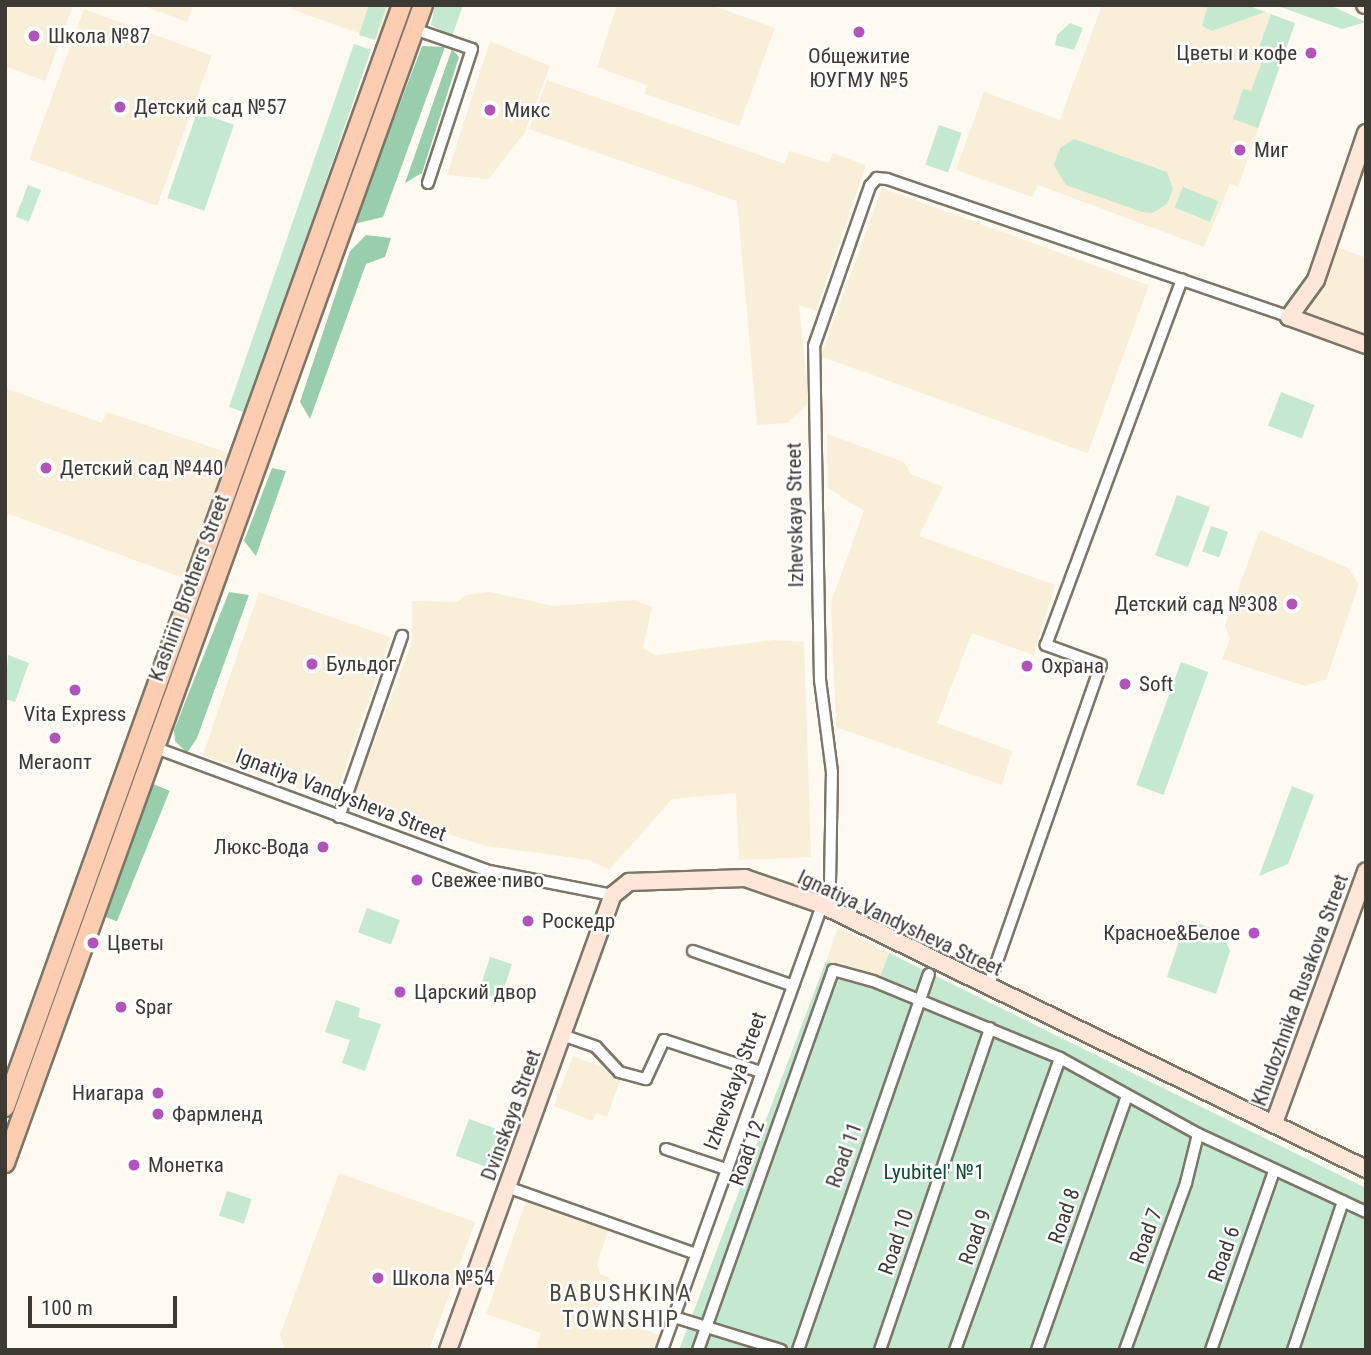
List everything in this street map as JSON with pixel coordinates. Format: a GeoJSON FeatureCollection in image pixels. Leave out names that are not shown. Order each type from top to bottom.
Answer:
{"type":"FeatureCollection","features":[{"type":"Feature","properties":{"kind":"main road","name":"Kashirin Brothers Street"},"geometry":{"type":"LineString","coordinates":[[5,1107],[402,5]]}},
{"type":"Feature","properties":{"kind":"main road","name":"Kashirin Brothers Street"},"geometry":{"type":"LineString","coordinates":[[5,1163],[423,6]]}},
{"type":"Feature","properties":{"kind":"street"},"geometry":{"type":"LineString","coordinates":[[414,29],[472,49],[428,183]]}},
{"type":"Feature","properties":{"kind":"street"},"geometry":{"type":"LineString","coordinates":[[1289,317],[1316,280],[1366,133]]}},
{"type":"Feature","properties":{"kind":"street","name":"Izhevskaya Street"},"geometry":{"type":"LineString","coordinates":[[662,1350],[820,904],[830,884],[833,858],[832,772],[820,680],[814,346],[870,186],[877,178],[887,178],[1366,345]]}},
{"type":"Feature","properties":{"kind":"street"},"geometry":{"type":"LineString","coordinates":[[988,987],[1101,665],[1046,645],[1181,279]]}},
{"type":"Feature","properties":{"kind":"street"},"geometry":{"type":"LineString","coordinates":[[339,817],[402,636]]}},
{"type":"Feature","properties":{"kind":"street","name":"Ignatiya Vandysheva Street"},"geometry":{"type":"LineString","coordinates":[[156,748],[485,870],[613,895],[629,882],[745,878],[820,904],[1366,1169]]}},
{"type":"Feature","properties":{"kind":"street","name":"Khudozhnika Rusakova Street"},"geometry":{"type":"LineString","coordinates":[[1275,1123],[1366,871]]}},
{"type":"Feature","properties":{"kind":"street","name":"Dvinskaya Street"},"geometry":{"type":"LineString","coordinates":[[448,1350],[613,895]]}},
{"type":"Feature","properties":{"kind":"street"},"geometry":{"type":"LineString","coordinates":[[693,951],[791,985]]}},
{"type":"Feature","properties":{"kind":"street","name":"Road 12"},"geometry":{"type":"LineString","coordinates":[[698,1350],[833,970],[920,1000]]}},
{"type":"Feature","properties":{"kind":"street","name":"Road 11"},"geometry":{"type":"LineString","coordinates":[[798,1350],[929,974]]}},
{"type":"Feature","properties":{"kind":"street"},"geometry":{"type":"LineString","coordinates":[[920,1000],[1060,1058],[1198,1134],[1366,1212]]}},
{"type":"Feature","properties":{"kind":"street","name":"Road 10"},"geometry":{"type":"LineString","coordinates":[[880,1350],[990,1028]]}},
{"type":"Feature","properties":{"kind":"street"},"geometry":{"type":"LineString","coordinates":[[562,1035],[596,1048],[619,1072],[646,1079],[664,1040],[672,1040],[761,1072]]}},
{"type":"Feature","properties":{"kind":"street","name":"Road 9"},"geometry":{"type":"LineString","coordinates":[[955,1350],[1060,1058]]}},
{"type":"Feature","properties":{"kind":"street","name":"Road 8"},"geometry":{"type":"LineString","coordinates":[[1037,1350],[1127,1096]]}},
{"type":"Feature","properties":{"kind":"street","name":"Road 7"},"geometry":{"type":"LineString","coordinates":[[1125,1350],[1186,1183],[1198,1134]]}},
{"type":"Feature","properties":{"kind":"street"},"geometry":{"type":"LineString","coordinates":[[667,1149],[726,1170]]}},
{"type":"Feature","properties":{"kind":"street","name":"Road 6"},"geometry":{"type":"LineString","coordinates":[[1211,1350],[1274,1171]]}},
{"type":"Feature","properties":{"kind":"street"},"geometry":{"type":"LineString","coordinates":[[507,1187],[696,1254]]}},
{"type":"Feature","properties":{"kind":"street"},"geometry":{"type":"LineString","coordinates":[[1293,1350],[1343,1201]]}},
{"type":"Feature","properties":{"kind":"street"},"geometry":{"type":"LineString","coordinates":[[674,1317],[781,1350]]}},
{"type":"Feature","properties":{"kind":"shaded area","name":"Школа №87"},"geometry":{"type":"Polygon","coordinates":[[[5,5],[73,5],[45,81],[5,66],[5,5]]]}},
{"type":"Feature","properties":{"kind":"shaded area"},"geometry":{"type":"Polygon","coordinates":[[[141,5],[193,5],[187,22],[141,5]]]}},
{"type":"Feature","properties":{"kind":"shaded area"},"geometry":{"type":"Polygon","coordinates":[[[293,5],[392,5],[380,41],[291,9],[293,5]]]}},
{"type":"Feature","properties":{"kind":"shaded area"},"geometry":{"type":"Polygon","coordinates":[[[617,5],[711,5],[775,28],[739,126],[645,94],[646,85],[597,67],[617,5]]]}},
{"type":"Feature","properties":{"kind":"shaded area"},"geometry":{"type":"Polygon","coordinates":[[[1102,5],[1247,5],[1295,23],[1238,187],[1230,184],[1204,247],[1038,185],[1032,197],[956,170],[984,92],[1060,120],[1102,5]]]}},
{"type":"Feature","properties":{"kind":"shaded area","name":"Детский сад №57"},"geometry":{"type":"Polygon","coordinates":[[[84,9],[212,56],[157,206],[29,159],[84,9]]]}},
{"type":"Feature","properties":{"kind":"shaded area"},"geometry":{"type":"Polygon","coordinates":[[[490,41],[550,66],[525,132],[489,179],[447,175],[490,41]]]}},
{"type":"Feature","properties":{"kind":"shaded area"},"geometry":{"type":"Polygon","coordinates":[[[547,80],[785,164],[789,151],[829,163],[833,153],[866,165],[816,311],[799,305],[809,402],[788,423],[757,425],[737,201],[529,129],[547,80]]]}},
{"type":"Feature","properties":{"kind":"shaded area"},"geometry":{"type":"Polygon","coordinates":[[[882,188],[1149,285],[1088,453],[821,356],[882,188]]]}},
{"type":"Feature","properties":{"kind":"shaded area"},"geometry":{"type":"Polygon","coordinates":[[[1331,245],[1366,258],[1366,334],[1306,312],[1331,245]]]}},
{"type":"Feature","properties":{"kind":"shaded area"},"geometry":{"type":"Polygon","coordinates":[[[5,388],[102,423],[107,412],[232,454],[186,579],[9,514],[5,521],[5,388]]]}},
{"type":"Feature","properties":{"kind":"shaded area"},"geometry":{"type":"Polygon","coordinates":[[[827,434],[904,462],[911,474],[943,487],[919,536],[1055,585],[1033,655],[972,633],[937,723],[1012,751],[1002,785],[836,727],[831,602],[864,511],[828,488],[827,434]]]}},
{"type":"Feature","properties":{"kind":"shaded area","name":"Детский сад №308"},"geometry":{"type":"Polygon","coordinates":[[[1260,530],[1348,568],[1359,584],[1326,679],[1305,686],[1222,659],[1230,639],[1225,625],[1260,530]]]}},
{"type":"Feature","properties":{"kind":"shaded area"},"geometry":{"type":"Polygon","coordinates":[[[259,592],[390,637],[334,801],[203,756],[259,592]]]}},
{"type":"Feature","properties":{"kind":"shaded area"},"geometry":{"type":"Polygon","coordinates":[[[490,592],[553,606],[634,600],[652,607],[643,648],[656,655],[774,640],[804,642],[811,857],[739,860],[736,793],[672,799],[609,870],[590,860],[486,846],[351,803],[412,642],[412,601],[457,602],[466,595],[490,592]]]}},
{"type":"Feature","properties":{"kind":"shaded area"},"geometry":{"type":"Polygon","coordinates":[[[838,928],[889,953],[879,979],[826,961],[838,928]]]}},
{"type":"Feature","properties":{"kind":"shaded area"},"geometry":{"type":"Polygon","coordinates":[[[573,1056],[622,1075],[607,1117],[596,1113],[593,1121],[554,1106],[573,1056]]]}},
{"type":"Feature","properties":{"kind":"shaded area","name":"Школа №54"},"geometry":{"type":"Polygon","coordinates":[[[339,1173],[475,1222],[429,1350],[285,1350],[280,1335],[339,1173]]]}},
{"type":"Feature","properties":{"kind":"shaded area"},"geometry":{"type":"Polygon","coordinates":[[[527,1199],[609,1228],[597,1264],[600,1274],[610,1278],[597,1312],[662,1336],[657,1350],[535,1350],[541,1333],[486,1314],[527,1199]]]}},
{"type":"Feature","properties":{"kind":"green space"},"geometry":{"type":"Polygon","coordinates":[[[369,5],[387,5],[375,40],[359,35],[369,5]]]}},
{"type":"Feature","properties":{"kind":"green space"},"geometry":{"type":"Polygon","coordinates":[[[435,5],[463,5],[452,36],[431,25],[435,5]]]}},
{"type":"Feature","properties":{"kind":"green space"},"geometry":{"type":"Polygon","coordinates":[[[1208,5],[1247,5],[1265,12],[1212,31],[1202,26],[1208,5]]]}},
{"type":"Feature","properties":{"kind":"green space"},"geometry":{"type":"Polygon","coordinates":[[[1275,5],[1330,5],[1366,22],[1342,29],[1275,5]]]}},
{"type":"Feature","properties":{"kind":"green space"},"geometry":{"type":"Polygon","coordinates":[[[1271,14],[1295,23],[1258,128],[1233,119],[1243,89],[1251,91],[1261,64],[1254,61],[1271,14]]]}},
{"type":"Feature","properties":{"kind":"green space"},"geometry":{"type":"Polygon","coordinates":[[[1070,23],[1083,28],[1074,50],[1055,45],[1057,35],[1070,23]]]}},
{"type":"Feature","properties":{"kind":"green space"},"geometry":{"type":"Polygon","coordinates":[[[354,44],[371,50],[246,413],[229,407],[354,44]]]}},
{"type":"Feature","properties":{"kind":"green space"},"geometry":{"type":"Polygon","coordinates":[[[422,46],[445,47],[383,217],[354,224],[422,46]]]}},
{"type":"Feature","properties":{"kind":"green space"},"geometry":{"type":"Polygon","coordinates":[[[452,49],[459,57],[422,173],[405,183],[452,49]]]}},
{"type":"Feature","properties":{"kind":"green space"},"geometry":{"type":"Polygon","coordinates":[[[197,112],[234,125],[204,211],[167,198],[197,112]]]}},
{"type":"Feature","properties":{"kind":"green space"},"geometry":{"type":"Polygon","coordinates":[[[939,125],[962,133],[948,173],[925,165],[939,125]]]}},
{"type":"Feature","properties":{"kind":"green space"},"geometry":{"type":"Polygon","coordinates":[[[1074,139],[1167,172],[1173,189],[1167,204],[1152,213],[1142,212],[1066,185],[1054,165],[1060,148],[1074,139]]]}},
{"type":"Feature","properties":{"kind":"green space"},"geometry":{"type":"Polygon","coordinates":[[[28,185],[41,190],[29,222],[16,217],[28,185]]]}},
{"type":"Feature","properties":{"kind":"green space"},"geometry":{"type":"Polygon","coordinates":[[[1183,187],[1218,201],[1210,222],[1175,207],[1183,187]]]}},
{"type":"Feature","properties":{"kind":"green space"},"geometry":{"type":"Polygon","coordinates":[[[366,235],[391,238],[385,257],[366,264],[310,419],[300,402],[350,251],[366,235]]]}},
{"type":"Feature","properties":{"kind":"green space"},"geometry":{"type":"Polygon","coordinates":[[[1281,392],[1315,405],[1302,439],[1268,426],[1281,392]]]}},
{"type":"Feature","properties":{"kind":"green space"},"geometry":{"type":"Polygon","coordinates":[[[272,468],[286,471],[256,556],[244,541],[272,468]]]}},
{"type":"Feature","properties":{"kind":"green space"},"geometry":{"type":"Polygon","coordinates":[[[1177,495],[1210,507],[1188,567],[1155,555],[1177,495]]]}},
{"type":"Feature","properties":{"kind":"green space"},"geometry":{"type":"Polygon","coordinates":[[[1211,526],[1228,532],[1219,557],[1202,552],[1211,526]]]}},
{"type":"Feature","properties":{"kind":"green space"},"geometry":{"type":"Polygon","coordinates":[[[229,592],[249,595],[197,738],[187,753],[175,741],[174,730],[229,592]]]}},
{"type":"Feature","properties":{"kind":"green space"},"geometry":{"type":"Polygon","coordinates":[[[8,655],[29,663],[15,702],[5,699],[8,655]]]}},
{"type":"Feature","properties":{"kind":"green space"},"geometry":{"type":"Polygon","coordinates":[[[1181,662],[1208,672],[1163,795],[1136,785],[1181,662]]]}},
{"type":"Feature","properties":{"kind":"green space"},"geometry":{"type":"Polygon","coordinates":[[[153,784],[170,791],[117,921],[100,915],[153,784]]]}},
{"type":"Feature","properties":{"kind":"green space"},"geometry":{"type":"Polygon","coordinates":[[[1292,786],[1314,795],[1288,864],[1259,876],[1292,786]]]}},
{"type":"Feature","properties":{"kind":"green space"},"geometry":{"type":"Polygon","coordinates":[[[367,908],[400,920],[391,944],[358,932],[367,908]]]}},
{"type":"Feature","properties":{"kind":"green space"},"geometry":{"type":"Polygon","coordinates":[[[1192,921],[1222,932],[1230,951],[1216,994],[1167,977],[1182,932],[1192,921]]]}},
{"type":"Feature","properties":{"kind":"green space","name":"Lyubitel' №1"},"geometry":{"type":"Polygon","coordinates":[[[889,953],[1366,1188],[1366,1350],[679,1350],[826,961],[879,979],[889,953]]]}},
{"type":"Feature","properties":{"kind":"green space"},"geometry":{"type":"Polygon","coordinates":[[[490,957],[512,964],[500,999],[479,992],[490,957]]]}},
{"type":"Feature","properties":{"kind":"green space"},"geometry":{"type":"Polygon","coordinates":[[[336,1000],[360,1008],[358,1017],[381,1024],[365,1071],[342,1063],[350,1040],[325,1032],[336,1000]]]}},
{"type":"Feature","properties":{"kind":"green space"},"geometry":{"type":"Polygon","coordinates":[[[469,1119],[505,1132],[491,1169],[456,1156],[469,1119]]]}},
{"type":"Feature","properties":{"kind":"green space"},"geometry":{"type":"Polygon","coordinates":[[[227,1191],[252,1199],[244,1224],[219,1216],[227,1191]]]}},
{"type":"Feature","properties":{"kind":"place","name":"Общежитие ЮУГМУ №5"},"geometry":{"type":"Point","coordinates":[859,32]}},
{"type":"Feature","properties":{"kind":"place","name":"Школа №87"},"geometry":{"type":"Point","coordinates":[34,36]}},
{"type":"Feature","properties":{"kind":"place","name":"Цветы и кофе"},"geometry":{"type":"Point","coordinates":[1311,53]}},
{"type":"Feature","properties":{"kind":"place","name":"Детский сад №57"},"geometry":{"type":"Point","coordinates":[120,107]}},
{"type":"Feature","properties":{"kind":"place","name":"Микс"},"geometry":{"type":"Point","coordinates":[490,110]}},
{"type":"Feature","properties":{"kind":"place","name":"Миг"},"geometry":{"type":"Point","coordinates":[1240,150]}},
{"type":"Feature","properties":{"kind":"place","name":"Детский сад №440"},"geometry":{"type":"Point","coordinates":[46,468]}},
{"type":"Feature","properties":{"kind":"place","name":"Детский сад №308"},"geometry":{"type":"Point","coordinates":[1292,604]}},
{"type":"Feature","properties":{"kind":"place","name":"Бульдог"},"geometry":{"type":"Point","coordinates":[312,664]}},
{"type":"Feature","properties":{"kind":"place","name":"Охрана"},"geometry":{"type":"Point","coordinates":[1027,666]}},
{"type":"Feature","properties":{"kind":"place","name":"Soft"},"geometry":{"type":"Point","coordinates":[1125,684]}},
{"type":"Feature","properties":{"kind":"place","name":"Vita Express"},"geometry":{"type":"Point","coordinates":[75,690]}},
{"type":"Feature","properties":{"kind":"place","name":"Мегаопт"},"geometry":{"type":"Point","coordinates":[55,738]}},
{"type":"Feature","properties":{"kind":"place","name":"Люкс-Вода"},"geometry":{"type":"Point","coordinates":[323,847]}},
{"type":"Feature","properties":{"kind":"place","name":"Свежее пиво"},"geometry":{"type":"Point","coordinates":[417,880]}},
{"type":"Feature","properties":{"kind":"place","name":"Роскедр"},"geometry":{"type":"Point","coordinates":[528,921]}},
{"type":"Feature","properties":{"kind":"place","name":"Красное&Белое"},"geometry":{"type":"Point","coordinates":[1254,933]}},
{"type":"Feature","properties":{"kind":"place","name":"Цветы"},"geometry":{"type":"Point","coordinates":[93,943]}},
{"type":"Feature","properties":{"kind":"place","name":"Царский двор"},"geometry":{"type":"Point","coordinates":[400,992]}},
{"type":"Feature","properties":{"kind":"place","name":"Spar"},"geometry":{"type":"Point","coordinates":[121,1007]}},
{"type":"Feature","properties":{"kind":"place","name":"Ниагара"},"geometry":{"type":"Point","coordinates":[158,1093]}},
{"type":"Feature","properties":{"kind":"place","name":"Фармленд"},"geometry":{"type":"Point","coordinates":[158,1114]}},
{"type":"Feature","properties":{"kind":"place","name":"Монетка"},"geometry":{"type":"Point","coordinates":[134,1165]}},
{"type":"Feature","properties":{"kind":"place","name":"Школа №54"},"geometry":{"type":"Point","coordinates":[378,1278]}},
{"type":"Feature","properties":{"kind":"district","name":"BABUSHKINA TOWNSHIP"},"geometry":{"type":"Point","coordinates":[621,1307]}}]}
